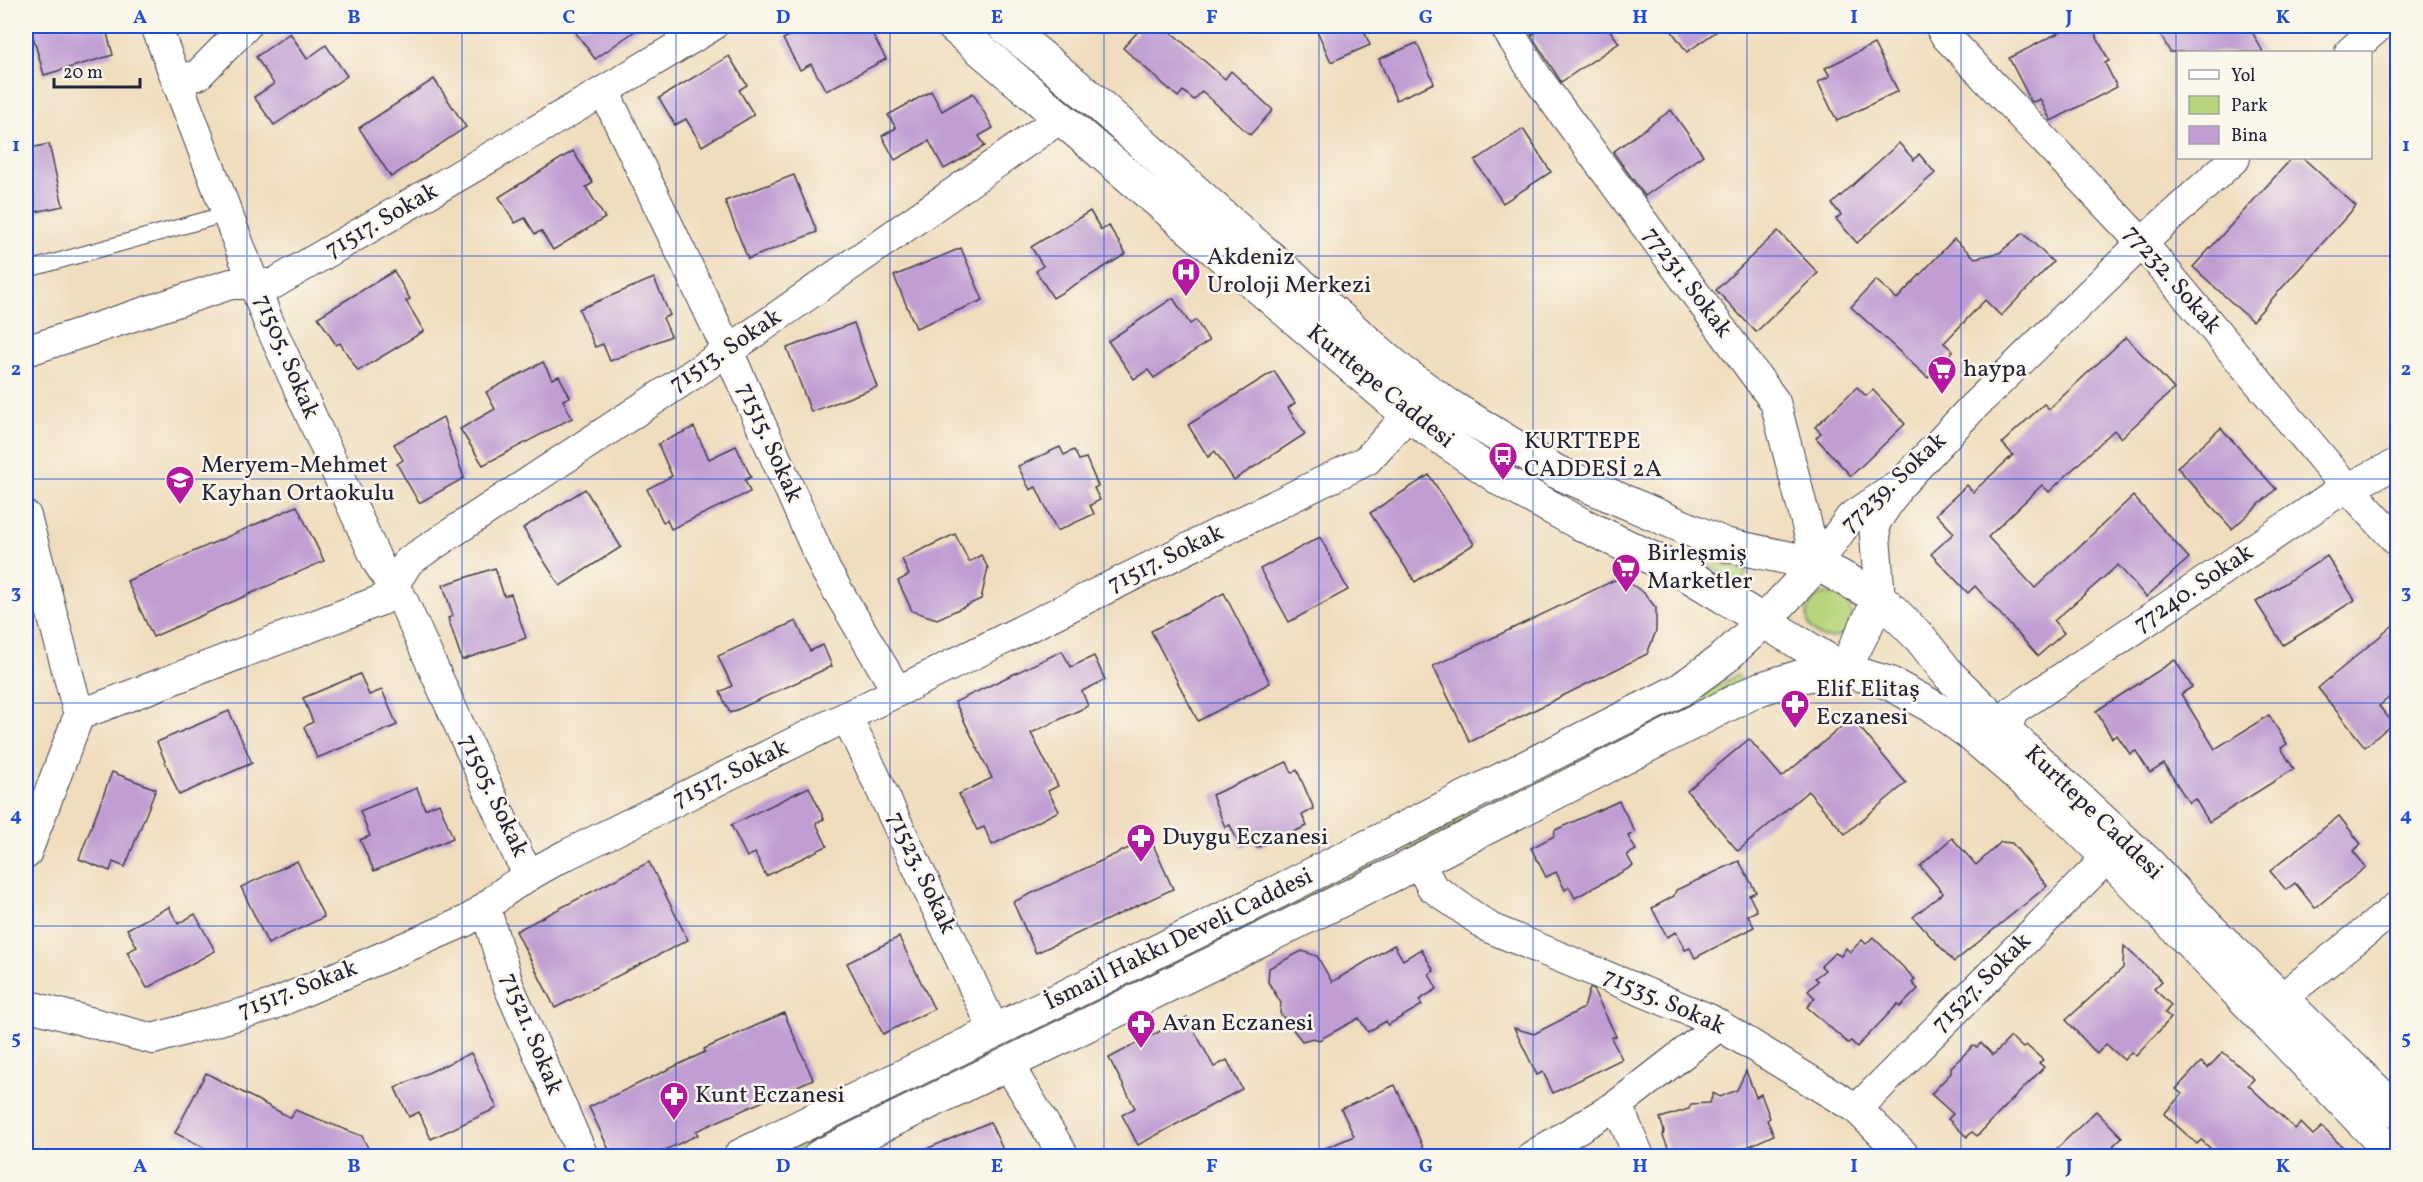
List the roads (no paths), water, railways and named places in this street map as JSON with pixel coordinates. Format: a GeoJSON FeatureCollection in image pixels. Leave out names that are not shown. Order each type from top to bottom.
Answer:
{"type":"FeatureCollection","features":[{"type":"Feature","properties":{"kind":"main road","name":"Kurttepe Caddesi"},"geometry":{"type":"LineString","coordinates":[[953,26],[1408,415],[1503,481],[1579,523],[1691,577],[1844,670],[1889,683],[1935,708],[1969,733],[2067,817],[2395,1156]]}},
{"type":"Feature","properties":{"kind":"main road","name":"Kurttepe Caddesi"},"geometry":{"type":"LineString","coordinates":[[1004,26],[1095,101],[1227,220],[1402,372],[1448,405],[1556,471],[1726,545],[1817,564],[1880,598],[1921,639],[1950,675],[2006,731],[2148,863],[2208,927],[2397,1112]]}},
{"type":"Feature","properties":{"kind":"main road","name":"İsmail Hakkı Develi Caddesi"},"geometry":{"type":"LineString","coordinates":[[740,1156],[1235,913],[1680,690],[1725,658],[1764,621],[1817,564]]}},
{"type":"Feature","properties":{"kind":"main road"},"geometry":{"type":"LineString","coordinates":[[1844,670],[1880,598]]}},
{"type":"Feature","properties":{"kind":"main road","name":"İsmail Hakkı Develi Caddesi"},"geometry":{"type":"LineString","coordinates":[[820,1156],[1419,862],[1759,688],[1802,676],[1844,670]]}},
{"type":"Feature","properties":{"kind":"street","name":"71505. Sokak"},"geometry":{"type":"LineString","coordinates":[[156,26],[268,321],[373,552],[402,599],[519,857],[530,874]]}},
{"type":"Feature","properties":{"kind":"street"},"geometry":{"type":"LineString","coordinates":[[177,80],[198,75],[246,26]]}},
{"type":"Feature","properties":{"kind":"street","name":"71517. Sokak"},"geometry":{"type":"LineString","coordinates":[[26,351],[231,284],[273,284],[712,26]]}},
{"type":"Feature","properties":{"kind":"street","name":"77231. Sokak"},"geometry":{"type":"LineString","coordinates":[[1505,26],[1544,88],[1775,402],[1817,564]]}},
{"type":"Feature","properties":{"kind":"street","name":"77232. Sokak"},"geometry":{"type":"LineString","coordinates":[[1940,26],[1946,36],[2142,243],[2347,488],[2397,542]]}},
{"type":"Feature","properties":{"kind":"street","name":"71515. Sokak"},"geometry":{"type":"LineString","coordinates":[[604,91],[728,351],[826,571],[897,691]]}},
{"type":"Feature","properties":{"kind":"street","name":"71513. Sokak"},"geometry":{"type":"LineString","coordinates":[[79,715],[384,598],[409,561],[728,351],[1049,126],[1059,116]]}},
{"type":"Feature","properties":{"kind":"street","name":"77239. Sokak"},"geometry":{"type":"LineString","coordinates":[[1817,564],[1850,518],[1902,483],[1972,408],[2142,243],[2234,159]]}},
{"type":"Feature","properties":{"kind":"street","name":"71517. Sokak"},"geometry":{"type":"LineString","coordinates":[[26,1005],[153,1039],[272,1005],[466,921],[486,910],[502,893],[530,874],[566,855],[1367,460],[1408,415]]}},
{"type":"Feature","properties":{"kind":"street","name":"77240. Sokak"},"geometry":{"type":"LineString","coordinates":[[2006,731],[2013,711],[2347,488],[2397,463]]}},
{"type":"Feature","properties":{"kind":"street"},"geometry":{"type":"LineString","coordinates":[[1880,598],[1874,524],[1902,483]]}},
{"type":"Feature","properties":{"kind":"street"},"geometry":{"type":"LineString","coordinates":[[26,516],[79,715],[26,854]]}},
{"type":"Feature","properties":{"kind":"street","name":"71523. Sokak"},"geometry":{"type":"LineString","coordinates":[[847,717],[994,1030]]}},
{"type":"Feature","properties":{"kind":"street","name":"71527. Sokak"},"geometry":{"type":"LineString","coordinates":[[1857,1109],[2107,858]]}},
{"type":"Feature","properties":{"kind":"street","name":"71535. Sokak"},"geometry":{"type":"LineString","coordinates":[[1419,862],[1432,887],[1490,928],[1720,1025],[1857,1109],[1905,1156]]}},
{"type":"Feature","properties":{"kind":"street"},"geometry":{"type":"LineString","coordinates":[[2284,1000],[2293,989],[2397,906]]}},
{"type":"Feature","properties":{"kind":"street","name":"71521. Sokak"},"geometry":{"type":"LineString","coordinates":[[486,910],[509,987],[583,1156]]}},
{"type":"Feature","properties":{"kind":"street"},"geometry":{"type":"LineString","coordinates":[[1532,1156],[1617,1105],[1720,1025]]}},
{"type":"Feature","properties":{"kind":"street"},"geometry":{"type":"LineString","coordinates":[[1007,1063],[1064,1156]]}},
{"type":"Feature","properties":{"kind":"street"},"geometry":{"type":"LineString","coordinates":[[1617,1105],[1640,1156]]}},
{"type":"Feature","properties":{"kind":"lane"},"geometry":{"type":"LineString","coordinates":[[26,270],[226,214]]}},
{"type":"Feature","properties":{"kind":"place","name":"Akdeniz Uroloji Merkezi"},"geometry":{"type":"Point","coordinates":[1186,298]}},
{"type":"Feature","properties":{"kind":"place","name":"haypa"},"geometry":{"type":"Point","coordinates":[1942,396]}},
{"type":"Feature","properties":{"kind":"place","name":"KURTTEPE CADDESİ 2A"},"geometry":{"type":"Point","coordinates":[1503,482]}},
{"type":"Feature","properties":{"kind":"place","name":"Meryem-Mehmet Kayhan Ortaokulu"},"geometry":{"type":"Point","coordinates":[180,506]}},
{"type":"Feature","properties":{"kind":"place","name":"Birleşmiş Marketler"},"geometry":{"type":"Point","coordinates":[1626,594]}},
{"type":"Feature","properties":{"kind":"place","name":"Elif Elitaş Eczanesi"},"geometry":{"type":"Point","coordinates":[1795,730]}},
{"type":"Feature","properties":{"kind":"place","name":"Duygu Eczanesi"},"geometry":{"type":"Point","coordinates":[1141,864]}},
{"type":"Feature","properties":{"kind":"place","name":"Avan Eczanesi"},"geometry":{"type":"Point","coordinates":[1141,1050]}},
{"type":"Feature","properties":{"kind":"place","name":"Kunt Eczanesi"},"geometry":{"type":"Point","coordinates":[674,1122]}}]}
